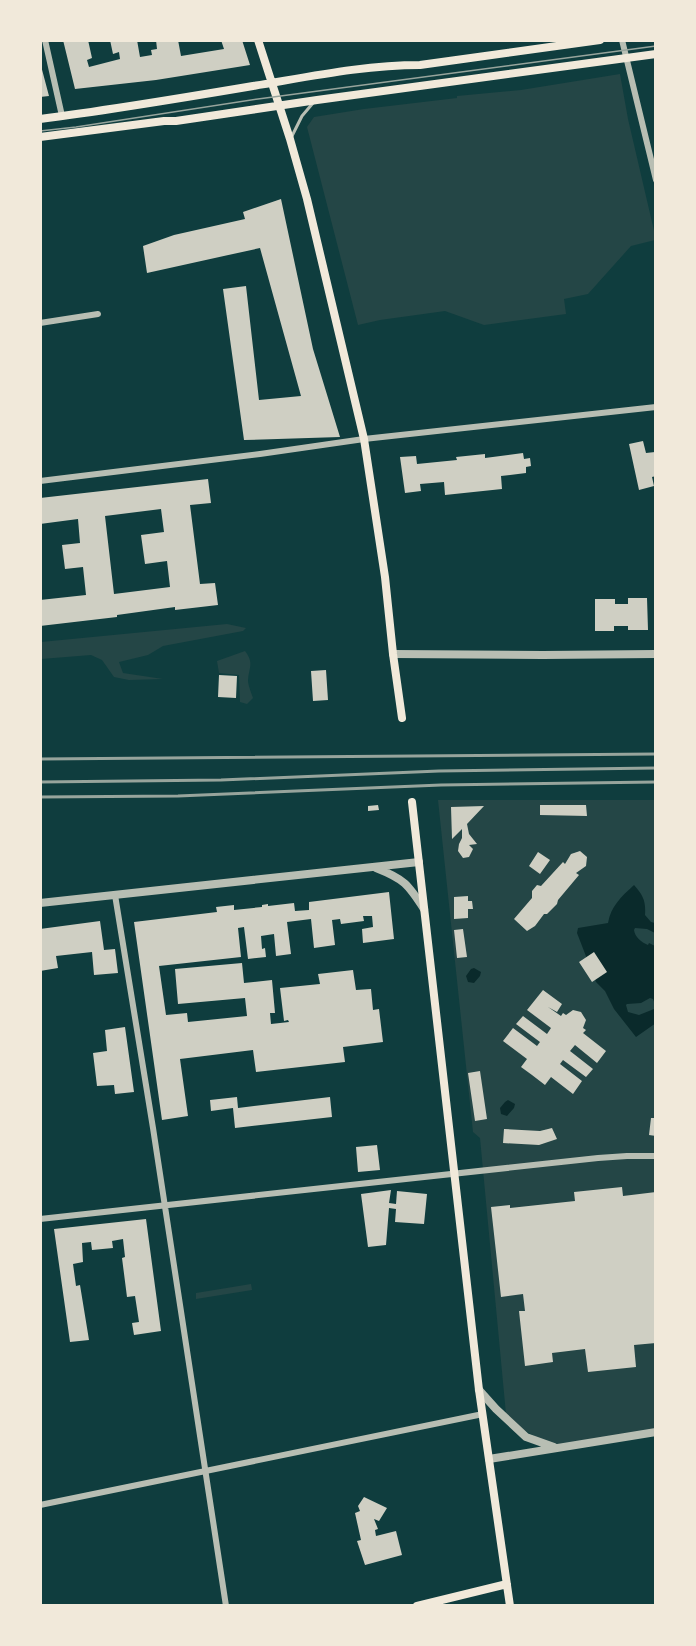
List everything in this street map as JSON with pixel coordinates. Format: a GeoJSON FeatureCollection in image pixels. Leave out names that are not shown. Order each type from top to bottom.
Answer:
{"type":"FeatureCollection","features":[{"type":"Feature","properties":{"kind":"main road"},"geometry":{"type":"LineString","coordinates":[[258,40],[307,199],[364,439],[385,577],[402,718]]}},
{"type":"Feature","properties":{"kind":"main road"},"geometry":{"type":"LineString","coordinates":[[40,119],[303,77],[393,65],[420,65],[600,40]]}},
{"type":"Feature","properties":{"kind":"main road"},"geometry":{"type":"LineString","coordinates":[[40,137],[164,121],[176,122],[316,100],[656,54]]}},
{"type":"Feature","properties":{"kind":"main road"},"geometry":{"type":"LineString","coordinates":[[412,801],[479,1390],[510,1605]]}},
{"type":"Feature","properties":{"kind":"main road"},"geometry":{"type":"LineString","coordinates":[[417,1605],[507,1584]]}},
{"type":"Feature","properties":{"kind":"street"},"geometry":{"type":"LineString","coordinates":[[45,40],[62,116]]}},
{"type":"Feature","properties":{"kind":"street"},"geometry":{"type":"LineString","coordinates":[[622,40],[656,180]]}},
{"type":"Feature","properties":{"kind":"street"},"geometry":{"type":"LineString","coordinates":[[40,323],[98,314]]}},
{"type":"Feature","properties":{"kind":"street"},"geometry":{"type":"LineString","coordinates":[[40,481],[364,439],[656,407]]}},
{"type":"Feature","properties":{"kind":"street"},"geometry":{"type":"LineString","coordinates":[[393,654],[532,656],[656,654]]}},
{"type":"Feature","properties":{"kind":"street"},"geometry":{"type":"LineString","coordinates":[[40,903],[419,862]]}},
{"type":"Feature","properties":{"kind":"street"},"geometry":{"type":"LineString","coordinates":[[374,867],[393,875],[409,886],[424,909]]}},
{"type":"Feature","properties":{"kind":"street"},"geometry":{"type":"LineString","coordinates":[[115,895],[226,1605]]}},
{"type":"Feature","properties":{"kind":"street"},"geometry":{"type":"LineString","coordinates":[[40,1219],[608,1157],[656,1156]]}},
{"type":"Feature","properties":{"kind":"street"},"geometry":{"type":"LineString","coordinates":[[479,1390],[526,1437],[555,1448]]}},
{"type":"Feature","properties":{"kind":"street"},"geometry":{"type":"LineString","coordinates":[[40,1505],[483,1414]]}},
{"type":"Feature","properties":{"kind":"street"},"geometry":{"type":"LineString","coordinates":[[489,1459],[656,1432]]}},
{"type":"Feature","properties":{"kind":"lane"},"geometry":{"type":"LineString","coordinates":[[290,139],[302,116],[316,100]]}},
{"type":"Feature","properties":{"kind":"shaded area"},"geometry":{"type":"Polygon","coordinates":[[[620,74],[655,240],[631,246],[588,294],[564,299],[566,314],[484,325],[445,311],[358,325],[307,127],[314,117],[457,98],[457,96],[521,90],[620,74]]]}},
{"type":"Feature","properties":{"kind":"shaded area"},"geometry":{"type":"Polygon","coordinates":[[[227,624],[246,628],[243,631],[163,646],[148,655],[119,662],[123,673],[163,679],[129,680],[114,677],[102,660],[91,655],[41,659],[41,642],[227,624]]]}},
{"type":"Feature","properties":{"kind":"shaded area"},"geometry":{"type":"Polygon","coordinates":[[[245,651],[250,663],[248,682],[253,698],[247,704],[240,702],[239,675],[219,673],[217,661],[245,651]]]}},
{"type":"Feature","properties":{"kind":"shaded area"},"geometry":{"type":"Polygon","coordinates":[[[438,800],[655,800],[655,1432],[555,1448],[524,1430],[506,1414],[480,1138],[473,1132],[438,800]]]}},
{"type":"Feature","properties":{"kind":"shaded area"},"geometry":{"type":"Polygon","coordinates":[[[634,885],[642,895],[645,915],[655,923],[655,933],[647,929],[635,928],[634,930],[641,941],[655,946],[656,1023],[636,1037],[614,1009],[605,991],[596,982],[577,933],[578,928],[608,923],[614,907],[634,885]],[[653,999],[627,1004],[628,1012],[639,1015],[654,1009],[653,999]]]}},
{"type":"Feature","properties":{"kind":"shaded area"},"geometry":{"type":"Polygon","coordinates":[[[474,968],[481,972],[480,976],[474,983],[468,982],[466,976],[474,968]]]}},
{"type":"Feature","properties":{"kind":"shaded area"},"geometry":{"type":"Polygon","coordinates":[[[508,1100],[515,1104],[507,1116],[501,1114],[500,1108],[508,1100]]]}},
{"type":"Feature","properties":{"kind":"shaded area"},"geometry":{"type":"Polygon","coordinates":[[[251,1284],[252,1290],[196,1299],[196,1293],[251,1284]]]}},
{"type":"Feature","properties":{"kind":"building"},"geometry":{"type":"Polygon","coordinates":[[[63,40],[88,40],[92,58],[87,60],[89,67],[120,59],[119,52],[113,54],[110,40],[137,40],[140,57],[152,55],[151,50],[157,49],[156,40],[178,40],[181,56],[224,49],[221,40],[242,40],[250,65],[156,80],[75,89],[63,40]]]}},
{"type":"Feature","properties":{"kind":"building"},"geometry":{"type":"Polygon","coordinates":[[[40,62],[49,96],[40,97],[40,62]]]}},
{"type":"Feature","properties":{"kind":"building"},"geometry":{"type":"Polygon","coordinates":[[[281,199],[313,349],[340,437],[244,440],[223,289],[246,286],[259,400],[301,396],[260,248],[147,273],[143,246],[174,235],[245,219],[243,212],[281,199]]]}},
{"type":"Feature","properties":{"kind":"building"},"geometry":{"type":"Polygon","coordinates":[[[643,441],[646,453],[655,452],[656,476],[652,477],[654,486],[639,490],[629,444],[643,441]]]}},
{"type":"Feature","properties":{"kind":"building"},"geometry":{"type":"Polygon","coordinates":[[[523,453],[524,459],[530,458],[531,466],[526,467],[526,473],[501,476],[502,489],[445,495],[444,482],[420,484],[421,491],[405,493],[400,457],[416,456],[417,464],[457,460],[456,457],[485,454],[485,458],[523,453]]]}},
{"type":"Feature","properties":{"kind":"building"},"geometry":{"type":"Polygon","coordinates":[[[208,479],[211,503],[190,505],[200,584],[215,583],[218,605],[175,610],[175,607],[117,615],[117,617],[40,626],[40,600],[86,595],[83,567],[65,569],[62,545],[80,543],[78,519],[40,524],[40,498],[208,479]],[[161,509],[105,516],[114,594],[170,587],[167,561],[145,564],[141,535],[164,532],[161,509]]]}},
{"type":"Feature","properties":{"kind":"building"},"geometry":{"type":"Polygon","coordinates":[[[628,598],[647,598],[648,630],[628,630],[628,626],[614,626],[614,631],[595,631],[595,599],[615,599],[615,604],[628,604],[628,598]]]}},
{"type":"Feature","properties":{"kind":"building"},"geometry":{"type":"Polygon","coordinates":[[[326,670],[328,700],[313,701],[311,671],[326,670]]]}},
{"type":"Feature","properties":{"kind":"building"},"geometry":{"type":"Polygon","coordinates":[[[219,675],[237,676],[236,698],[218,697],[219,675]]]}},
{"type":"Feature","properties":{"kind":"building"},"geometry":{"type":"Polygon","coordinates":[[[378,805],[379,810],[368,811],[368,806],[378,805]]]}},
{"type":"Feature","properties":{"kind":"building"},"geometry":{"type":"Polygon","coordinates":[[[540,805],[586,805],[587,816],[540,815],[540,805]]]}},
{"type":"Feature","properties":{"kind":"building"},"geometry":{"type":"Polygon","coordinates":[[[484,806],[467,824],[469,834],[477,844],[469,845],[473,849],[469,857],[463,858],[458,851],[462,829],[452,839],[451,807],[484,806]]]}},
{"type":"Feature","properties":{"kind":"building"},"geometry":{"type":"Polygon","coordinates":[[[580,851],[587,857],[586,866],[576,873],[579,875],[557,904],[527,931],[514,919],[532,898],[532,891],[537,885],[541,886],[563,862],[565,864],[571,854],[580,851]]]}},
{"type":"Feature","properties":{"kind":"building"},"geometry":{"type":"Polygon","coordinates":[[[538,852],[550,860],[540,874],[529,866],[538,852]]]}},
{"type":"Feature","properties":{"kind":"building"},"geometry":{"type":"Polygon","coordinates":[[[389,892],[394,939],[363,943],[362,929],[373,927],[372,916],[363,916],[364,921],[341,924],[340,919],[332,920],[335,945],[314,948],[311,919],[287,922],[291,954],[276,956],[274,934],[261,936],[262,949],[265,948],[266,957],[248,959],[244,927],[238,928],[241,957],[159,966],[166,1015],[187,1013],[188,1022],[247,1016],[245,998],[178,1004],[175,969],[242,963],[244,983],[272,980],[275,1013],[270,1013],[271,1024],[289,1022],[284,1021],[280,988],[320,984],[318,974],[353,970],[356,990],[371,989],[373,1010],[379,1009],[383,1042],[343,1047],[345,1062],[256,1072],[253,1050],[180,1059],[188,1116],[162,1120],[134,922],[217,912],[216,907],[234,905],[234,910],[262,907],[268,904],[268,906],[294,903],[295,911],[309,910],[309,902],[389,892]]]}},
{"type":"Feature","properties":{"kind":"building"},"geometry":{"type":"Polygon","coordinates":[[[468,896],[468,901],[472,901],[473,909],[468,909],[468,918],[454,919],[454,897],[468,896]]]}},
{"type":"Feature","properties":{"kind":"building"},"geometry":{"type":"Polygon","coordinates":[[[100,921],[104,950],[115,949],[118,973],[94,975],[92,952],[56,956],[58,968],[40,971],[40,929],[100,921]]]}},
{"type":"Feature","properties":{"kind":"building"},"geometry":{"type":"Polygon","coordinates":[[[463,929],[467,957],[457,958],[454,930],[463,929]]]}},
{"type":"Feature","properties":{"kind":"building"},"geometry":{"type":"Polygon","coordinates":[[[594,952],[607,972],[592,982],[579,962],[594,952]]]}},
{"type":"Feature","properties":{"kind":"building"},"geometry":{"type":"Polygon","coordinates":[[[543,990],[562,1004],[557,1012],[548,1007],[561,1016],[573,1010],[581,1012],[586,1020],[583,1028],[586,1030],[583,1033],[606,1051],[597,1063],[575,1045],[570,1051],[593,1069],[586,1077],[563,1060],[560,1064],[582,1081],[573,1094],[551,1077],[545,1085],[521,1067],[527,1059],[503,1041],[513,1028],[537,1046],[540,1042],[516,1024],[523,1016],[547,1034],[551,1028],[527,1010],[543,990]]]}},
{"type":"Feature","properties":{"kind":"building"},"geometry":{"type":"Polygon","coordinates":[[[125,1027],[134,1092],[115,1094],[114,1085],[97,1086],[93,1053],[107,1051],[105,1030],[125,1027]]]}},
{"type":"Feature","properties":{"kind":"building"},"geometry":{"type":"Polygon","coordinates":[[[480,1071],[487,1119],[475,1121],[468,1073],[480,1071]]]}},
{"type":"Feature","properties":{"kind":"building"},"geometry":{"type":"Polygon","coordinates":[[[237,1097],[238,1108],[330,1097],[332,1117],[235,1128],[233,1108],[211,1111],[210,1100],[237,1097]]]}},
{"type":"Feature","properties":{"kind":"building"},"geometry":{"type":"Polygon","coordinates":[[[651,1118],[656,1118],[656,1136],[649,1135],[651,1118]]]}},
{"type":"Feature","properties":{"kind":"building"},"geometry":{"type":"Polygon","coordinates":[[[552,1128],[557,1139],[539,1145],[503,1143],[504,1129],[540,1131],[552,1128]]]}},
{"type":"Feature","properties":{"kind":"building"},"geometry":{"type":"Polygon","coordinates":[[[377,1145],[380,1170],[358,1172],[356,1147],[377,1145]]]}},
{"type":"Feature","properties":{"kind":"building"},"geometry":{"type":"Polygon","coordinates":[[[622,1187],[623,1196],[656,1192],[656,1343],[634,1345],[636,1367],[588,1372],[585,1349],[552,1353],[553,1362],[525,1366],[519,1311],[525,1311],[523,1294],[501,1297],[491,1207],[510,1205],[510,1208],[575,1201],[574,1192],[622,1187]]]}},
{"type":"Feature","properties":{"kind":"building"},"geometry":{"type":"Polygon","coordinates":[[[391,1190],[389,1203],[396,1204],[397,1191],[427,1194],[424,1224],[395,1222],[396,1209],[389,1208],[386,1245],[368,1247],[361,1194],[391,1190]]]}},
{"type":"Feature","properties":{"kind":"building"},"geometry":{"type":"Polygon","coordinates":[[[146,1219],[161,1331],[134,1335],[132,1323],[139,1322],[135,1296],[127,1297],[122,1258],[125,1257],[123,1239],[112,1241],[113,1248],[92,1250],[91,1242],[82,1243],[83,1262],[73,1264],[76,1286],[80,1285],[89,1340],[70,1342],[54,1229],[146,1219]]]}},
{"type":"Feature","properties":{"kind":"building"},"geometry":{"type":"Polygon","coordinates":[[[364,1497],[387,1508],[379,1521],[374,1519],[378,1529],[375,1530],[376,1536],[396,1531],[402,1555],[365,1565],[357,1541],[361,1540],[355,1513],[360,1511],[358,1506],[364,1497]]]}},
{"type":"Feature","properties":{"kind":"tram line"},"geometry":{"type":"LineString","coordinates":[[40,131],[258,99],[656,46]]}},
{"type":"Feature","properties":{"kind":"railway"},"geometry":{"type":"LineString","coordinates":[[40,759],[656,754]]}},
{"type":"Feature","properties":{"kind":"railway"},"geometry":{"type":"LineString","coordinates":[[40,782],[221,780],[439,771],[656,768]]}},
{"type":"Feature","properties":{"kind":"railway"},"geometry":{"type":"LineString","coordinates":[[40,797],[178,796],[441,785],[656,782]]}}]}
